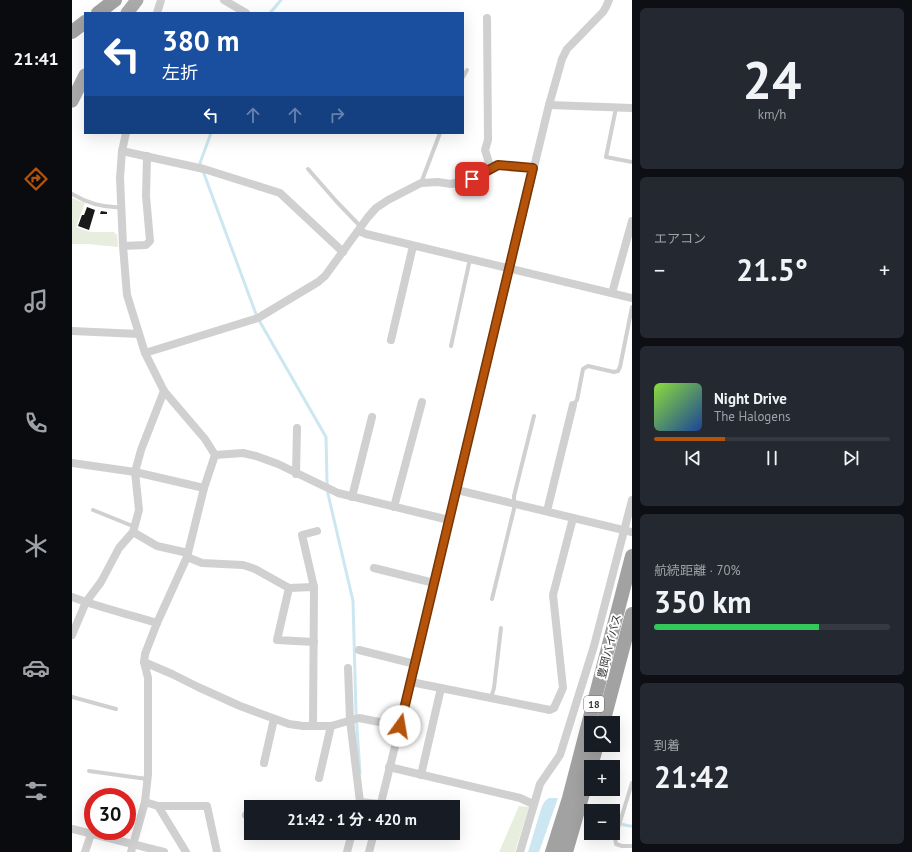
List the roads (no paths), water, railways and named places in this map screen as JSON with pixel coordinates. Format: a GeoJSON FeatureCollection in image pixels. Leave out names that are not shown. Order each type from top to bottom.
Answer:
{"type":"FeatureCollection","features":[{"type":"Feature","properties":{"kind":"highway"},"geometry":{"type":"LineString","coordinates":[[99,12],[116,0]]}},
{"type":"Feature","properties":{"kind":"highway"},"geometry":{"type":"LineString","coordinates":[[72,32],[84,23]]}},
{"type":"Feature","properties":{"kind":"highway","name":"豊岡バイパス"},"geometry":{"type":"LineString","coordinates":[[552,852],[577,768],[632,556]]}},
{"type":"Feature","properties":{"kind":"highway","name":"豊岡バイパス"},"geometry":{"type":"LineString","coordinates":[[605,716],[632,614]]}},
{"type":"Feature","properties":{"kind":"highway"},"geometry":{"type":"LineString","coordinates":[[566,852],[595,752]]}},
{"type":"Feature","properties":{"kind":"main road"},"geometry":{"type":"LineString","coordinates":[[128,12],[137,0]]}},
{"type":"Feature","properties":{"kind":"main road"},"geometry":{"type":"LineString","coordinates":[[72,101],[84,77]]}},
{"type":"Feature","properties":{"kind":"street"},"geometry":{"type":"LineString","coordinates":[[157,12],[160,0]]}},
{"type":"Feature","properties":{"kind":"street"},"geometry":{"type":"LineString","coordinates":[[224,0],[244,12]]}},
{"type":"Feature","properties":{"kind":"street"},"geometry":{"type":"LineString","coordinates":[[381,800],[411,682],[533,168],[562,59],[567,49],[603,12],[609,0]]}},
{"type":"Feature","properties":{"kind":"street"},"geometry":{"type":"LineString","coordinates":[[487,18],[488,140],[485,150],[491,169]]}},
{"type":"Feature","properties":{"kind":"street"},"geometry":{"type":"LineString","coordinates":[[549,105],[632,108]]}},
{"type":"Feature","properties":{"kind":"street"},"geometry":{"type":"LineString","coordinates":[[126,134],[122,151],[120,178],[127,295],[145,353],[164,391],[205,439],[215,455]]}},
{"type":"Feature","properties":{"kind":"street"},"geometry":{"type":"LineString","coordinates":[[122,151],[204,169],[280,193],[343,252]]}},
{"type":"Feature","properties":{"kind":"street"},"geometry":{"type":"LineString","coordinates":[[123,246],[146,245],[150,241],[146,196],[148,156]]}},
{"type":"Feature","properties":{"kind":"street"},"geometry":{"type":"LineString","coordinates":[[145,353],[258,318],[318,282],[325,276],[376,208],[421,183],[438,182],[451,184],[472,179],[498,165],[533,168]]}},
{"type":"Feature","properties":{"kind":"street"},"geometry":{"type":"LineString","coordinates":[[612,293],[632,221]]}},
{"type":"Feature","properties":{"kind":"street"},"geometry":{"type":"LineString","coordinates":[[360,229],[366,234],[413,246],[632,298]]}},
{"type":"Feature","properties":{"kind":"street"},"geometry":{"type":"LineString","coordinates":[[392,340],[413,246]]}},
{"type":"Feature","properties":{"kind":"street"},"geometry":{"type":"LineString","coordinates":[[72,331],[139,334]]}},
{"type":"Feature","properties":{"kind":"street"},"geometry":{"type":"LineString","coordinates":[[72,635],[86,602],[101,582],[119,548],[134,530],[139,510],[135,472],[141,450],[164,391]]}},
{"type":"Feature","properties":{"kind":"street"},"geometry":{"type":"LineString","coordinates":[[394,507],[422,402]]}},
{"type":"Feature","properties":{"kind":"street"},"geometry":{"type":"LineString","coordinates":[[547,512],[573,405]]}},
{"type":"Feature","properties":{"kind":"street"},"geometry":{"type":"LineString","coordinates":[[352,497],[372,417]]}},
{"type":"Feature","properties":{"kind":"street"},"geometry":{"type":"LineString","coordinates":[[296,428],[296,474]]}},
{"type":"Feature","properties":{"kind":"street"},"geometry":{"type":"LineString","coordinates":[[215,455],[243,453],[256,456],[273,462],[331,491],[449,520]]}},
{"type":"Feature","properties":{"kind":"street"},"geometry":{"type":"LineString","coordinates":[[133,848],[145,802],[147,779],[149,746],[148,678],[144,662],[145,654],[187,555],[204,488],[215,455]]}},
{"type":"Feature","properties":{"kind":"street"},"geometry":{"type":"LineString","coordinates":[[72,463],[135,472],[204,488]]}},
{"type":"Feature","properties":{"kind":"street"},"geometry":{"type":"LineString","coordinates":[[456,490],[628,531]]}},
{"type":"Feature","properties":{"kind":"street"},"geometry":{"type":"LineString","coordinates":[[520,852],[540,784],[560,755],[628,531],[632,500]]}},
{"type":"Feature","properties":{"kind":"street"},"geometry":{"type":"LineString","coordinates":[[411,682],[550,710],[555,707],[563,688],[553,595],[573,518]]}},
{"type":"Feature","properties":{"kind":"street"},"geometry":{"type":"LineString","coordinates":[[134,530],[157,546],[187,555],[202,563],[243,565],[270,576],[289,588],[314,587]]}},
{"type":"Feature","properties":{"kind":"street"},"geometry":{"type":"LineString","coordinates":[[313,726],[314,587],[302,534],[317,531]]}},
{"type":"Feature","properties":{"kind":"street"},"geometry":{"type":"LineString","coordinates":[[374,568],[434,583]]}},
{"type":"Feature","properties":{"kind":"street"},"geometry":{"type":"LineString","coordinates":[[289,588],[277,640],[314,642]]}},
{"type":"Feature","properties":{"kind":"street"},"geometry":{"type":"LineString","coordinates":[[72,598],[158,623]]}},
{"type":"Feature","properties":{"kind":"street"},"geometry":{"type":"LineString","coordinates":[[359,650],[415,664]]}},
{"type":"Feature","properties":{"kind":"street"},"geometry":{"type":"LineString","coordinates":[[144,662],[240,706],[290,724],[331,726],[354,719],[400,726]]}},
{"type":"Feature","properties":{"kind":"street"},"geometry":{"type":"LineString","coordinates":[[348,668],[354,719],[359,800]]}},
{"type":"Feature","properties":{"kind":"street"},"geometry":{"type":"LineString","coordinates":[[421,775],[441,688]]}},
{"type":"Feature","properties":{"kind":"street"},"geometry":{"type":"LineString","coordinates":[[264,763],[274,719]]}},
{"type":"Feature","properties":{"kind":"street"},"geometry":{"type":"LineString","coordinates":[[318,778],[331,726]]}},
{"type":"Feature","properties":{"kind":"street"},"geometry":{"type":"LineString","coordinates":[[389,767],[520,798],[533,804]]}},
{"type":"Feature","properties":{"kind":"street"},"geometry":{"type":"LineString","coordinates":[[145,802],[158,806],[207,806],[217,852]]}},
{"type":"Feature","properties":{"kind":"street"},"geometry":{"type":"LineString","coordinates":[[158,806],[186,852]]}},
{"type":"Feature","properties":{"kind":"street"},"geometry":{"type":"LineString","coordinates":[[72,829],[84,832]]}},
{"type":"Feature","properties":{"kind":"street"},"geometry":{"type":"LineString","coordinates":[[85,852],[89,840]]}},
{"type":"Feature","properties":{"kind":"street"},"geometry":{"type":"LineString","coordinates":[[109,840],[133,848],[164,852]]}},
{"type":"Feature","properties":{"kind":"street"},"geometry":{"type":"LineString","coordinates":[[347,852],[350,840]]}},
{"type":"Feature","properties":{"kind":"street"},"geometry":{"type":"LineString","coordinates":[[369,852],[372,840]]}},
{"type":"Feature","properties":{"kind":"lane"},"geometry":{"type":"LineString","coordinates":[[464,75],[467,70]]}},
{"type":"Feature","properties":{"kind":"lane"},"geometry":{"type":"LineString","coordinates":[[616,108],[606,157],[632,162]]}},
{"type":"Feature","properties":{"kind":"lane"},"geometry":{"type":"LineString","coordinates":[[421,183],[440,134]]}},
{"type":"Feature","properties":{"kind":"lane"},"geometry":{"type":"LineString","coordinates":[[308,169],[360,229]]}},
{"type":"Feature","properties":{"kind":"lane"},"geometry":{"type":"LineString","coordinates":[[72,194],[100,206],[112,208],[121,207]]}},
{"type":"Feature","properties":{"kind":"lane"},"geometry":{"type":"LineString","coordinates":[[451,346],[470,259]]}},
{"type":"Feature","properties":{"kind":"lane"},"geometry":{"type":"LineString","coordinates":[[573,405],[578,400],[583,369],[588,366],[614,372],[620,367],[632,307]]}},
{"type":"Feature","properties":{"kind":"lane"},"geometry":{"type":"LineString","coordinates":[[492,599],[515,503],[514,496],[534,416]]}},
{"type":"Feature","properties":{"kind":"lane"},"geometry":{"type":"LineString","coordinates":[[93,510],[134,530]]}},
{"type":"Feature","properties":{"kind":"lane"},"geometry":{"type":"LineString","coordinates":[[491,698],[494,688],[501,628]]}},
{"type":"Feature","properties":{"kind":"lane"},"geometry":{"type":"LineString","coordinates":[[72,697],[116,709]]}},
{"type":"Feature","properties":{"kind":"lane"},"geometry":{"type":"LineString","coordinates":[[89,772],[147,779]]}},
{"type":"Feature","properties":{"kind":"lane"},"geometry":{"type":"LineString","coordinates":[[631,846],[616,844],[616,834],[632,783]]}},
{"type":"Feature","properties":{"kind":"water"},"geometry":{"type":"Polygon","coordinates":[[[549,798],[558,798],[539,852],[528,852],[542,806],[549,798]]]}},
{"type":"Feature","properties":{"kind":"waterway"},"geometry":{"type":"LineString","coordinates":[[271,12],[281,0]]}},
{"type":"Feature","properties":{"kind":"waterway"},"geometry":{"type":"LineString","coordinates":[[211,134],[200,163],[256,314]]}},
{"type":"Feature","properties":{"kind":"waterway"},"geometry":{"type":"LineString","coordinates":[[260,322],[326,437],[328,494],[353,601],[356,712],[360,773]]}},
{"type":"Feature","properties":{"kind":"waterway"},"geometry":{"type":"LineString","coordinates":[[620,824],[632,826]]}}]}
